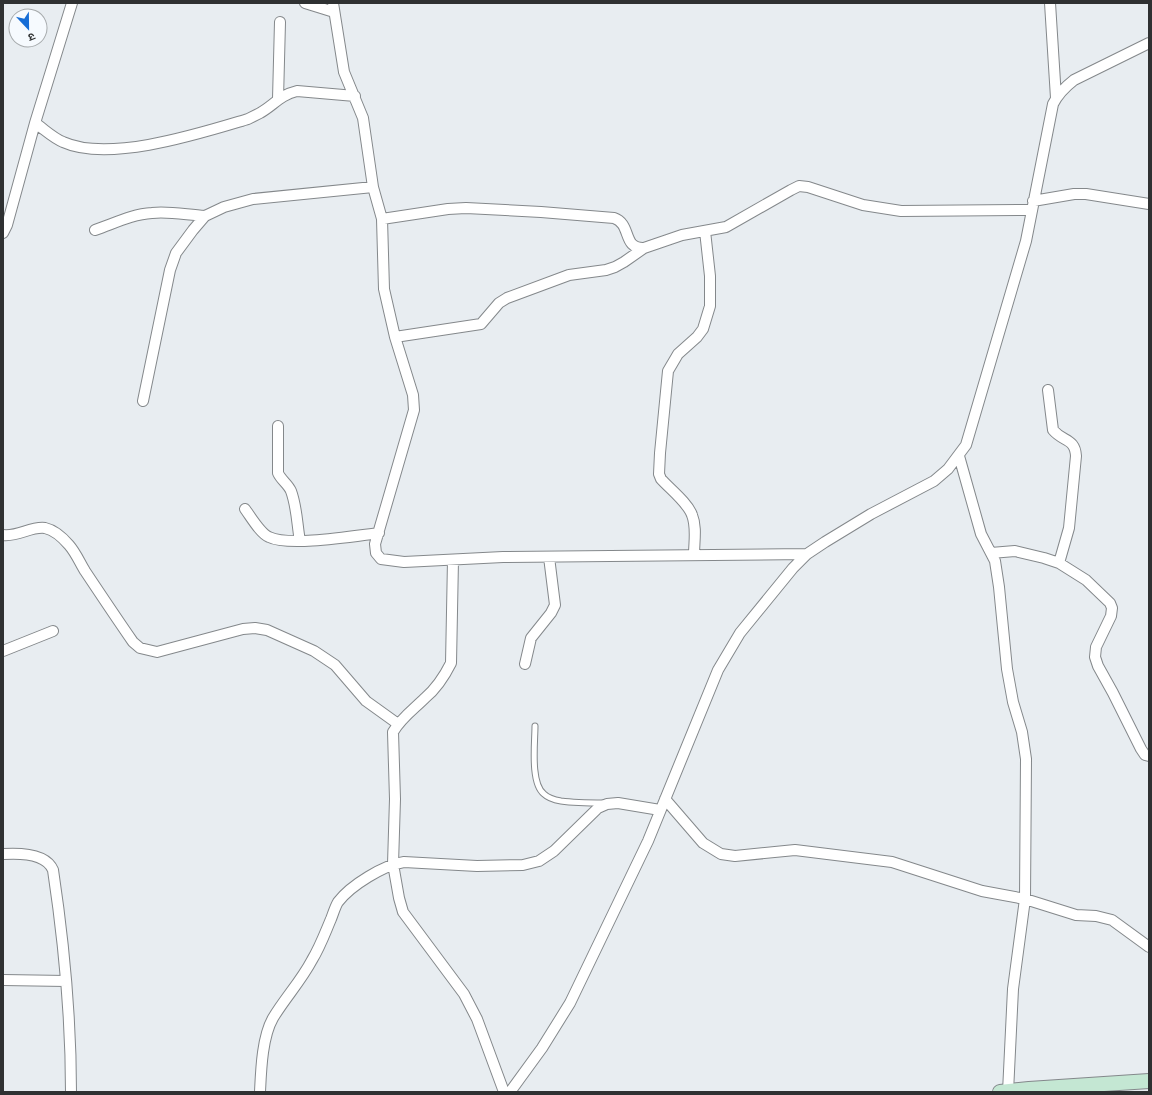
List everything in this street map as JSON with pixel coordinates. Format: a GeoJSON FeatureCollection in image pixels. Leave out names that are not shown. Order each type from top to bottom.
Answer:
{"type":"FeatureCollection","features":[{"type":"Feature","properties":{"kind":"street"},"geometry":{"type":"LineString","coordinates":[[3,233],[7,225],[35,123],[72,3]]}},
{"type":"Feature","properties":{"kind":"street"},"geometry":{"type":"LineString","coordinates":[[304,3],[333,8],[344,72],[363,118],[373,187],[382,219],[384,289],[395,337],[413,395],[414,410],[376,544],[376,553],[381,559],[404,562],[550,557],[807,554]]}},
{"type":"Feature","properties":{"kind":"street"},"geometry":{"type":"LineString","coordinates":[[1050,3],[1056,98]]}},
{"type":"Feature","properties":{"kind":"street"},"geometry":{"type":"LineString","coordinates":[[278,99],[280,22]]}},
{"type":"Feature","properties":{"kind":"street"},"geometry":{"type":"LineString","coordinates":[[510,1092],[542,1048],[570,1003],[648,841],[718,670],[740,633],[793,568],[807,554],[871,514],[934,481],[948,469],[966,445],[1026,241],[1053,104],[1063,88],[1074,80],[1149,43]]}},
{"type":"Feature","properties":{"kind":"street"},"geometry":{"type":"LineString","coordinates":[[35,123],[64,143],[99,149],[126,148],[157,143],[248,118],[260,113],[278,99],[289,93],[298,91],[355,96]]}},
{"type":"Feature","properties":{"kind":"street"},"geometry":{"type":"LineString","coordinates":[[382,219],[448,209],[466,208],[614,218],[620,221],[623,225],[632,246],[637,249],[644,248],[677,236],[726,227],[799,186],[827,192],[862,205],[901,211],[1032,206],[1074,194],[1086,194],[1149,204]]}},
{"type":"Feature","properties":{"kind":"street"},"geometry":{"type":"LineString","coordinates":[[143,401],[172,264],[176,253],[204,216],[224,207],[253,199],[373,187]]}},
{"type":"Feature","properties":{"kind":"street"},"geometry":{"type":"LineString","coordinates":[[95,230],[136,215],[171,213],[204,216]]}},
{"type":"Feature","properties":{"kind":"street"},"geometry":{"type":"LineString","coordinates":[[694,556],[695,525],[693,515],[661,479],[659,474],[668,371],[678,354],[697,337],[703,329],[710,306],[710,276],[705,231]]}},
{"type":"Feature","properties":{"kind":"street"},"geometry":{"type":"LineString","coordinates":[[395,337],[481,324],[496,306],[507,298],[569,275],[606,270],[615,267],[644,248]]}},
{"type":"Feature","properties":{"kind":"street"},"geometry":{"type":"LineString","coordinates":[[1048,390],[1053,430],[1056,434],[1072,443],[1076,449],[1069,528],[1059,563]]}},
{"type":"Feature","properties":{"kind":"street"},"geometry":{"type":"LineString","coordinates":[[278,426],[278,473],[280,478],[287,484],[290,490],[300,541]]}},
{"type":"Feature","properties":{"kind":"street"},"geometry":{"type":"LineString","coordinates":[[959,456],[981,534],[995,561],[1007,669],[1026,759],[1025,899],[1013,989],[1005,1092],[1149,1081]]}},
{"type":"Feature","properties":{"kind":"street"},"geometry":{"type":"LineString","coordinates":[[245,509],[264,534],[269,538],[300,541],[379,533]]}},
{"type":"Feature","properties":{"kind":"street"},"geometry":{"type":"LineString","coordinates":[[3,535],[15,535],[38,528],[44,528],[51,530],[61,537],[73,550],[84,570],[133,642],[140,648],[157,652],[243,629],[255,628],[267,630],[314,651],[335,665],[366,701],[398,724]]}},
{"type":"Feature","properties":{"kind":"street"},"geometry":{"type":"LineString","coordinates":[[991,553],[1015,551],[1059,563],[1086,580],[1110,603],[1112,608],[1111,616],[1096,646],[1095,657],[1098,666],[1141,749],[1145,755],[1149,756]]}},
{"type":"Feature","properties":{"kind":"street"},"geometry":{"type":"LineString","coordinates":[[525,664],[531,638],[551,613],[554,606],[550,557]]}},
{"type":"Feature","properties":{"kind":"street"},"geometry":{"type":"LineString","coordinates":[[453,560],[451,663],[437,686],[398,724],[393,732],[392,743],[395,799],[393,864],[403,912],[464,994],[477,1018],[504,1092]]}},
{"type":"Feature","properties":{"kind":"street"},"geometry":{"type":"LineString","coordinates":[[3,651],[53,631]]}},
{"type":"Feature","properties":{"kind":"street"},"geometry":{"type":"LineString","coordinates":[[665,799],[703,844],[721,854],[735,856],[795,850],[892,862],[968,887],[1025,899],[1076,915],[1103,917],[1112,920],[1149,947]]}},
{"type":"Feature","properties":{"kind":"street"},"geometry":{"type":"LineString","coordinates":[[260,1092],[261,1067],[267,1033],[272,1019],[307,970],[318,951],[338,903],[354,888],[381,870],[393,864],[404,862],[477,866],[523,864],[539,861],[554,851],[598,808],[607,804],[618,803],[660,810]]}},
{"type":"Feature","properties":{"kind":"street"},"geometry":{"type":"LineString","coordinates":[[3,854],[33,855],[45,859],[51,864],[53,870],[66,981],[71,1092]]}},
{"type":"Feature","properties":{"kind":"street"},"geometry":{"type":"LineString","coordinates":[[3,980],[66,981]]}},
{"type":"Feature","properties":{"kind":"lane"},"geometry":{"type":"LineString","coordinates":[[535,726],[536,784],[544,795],[562,801],[607,804]]}}]}
